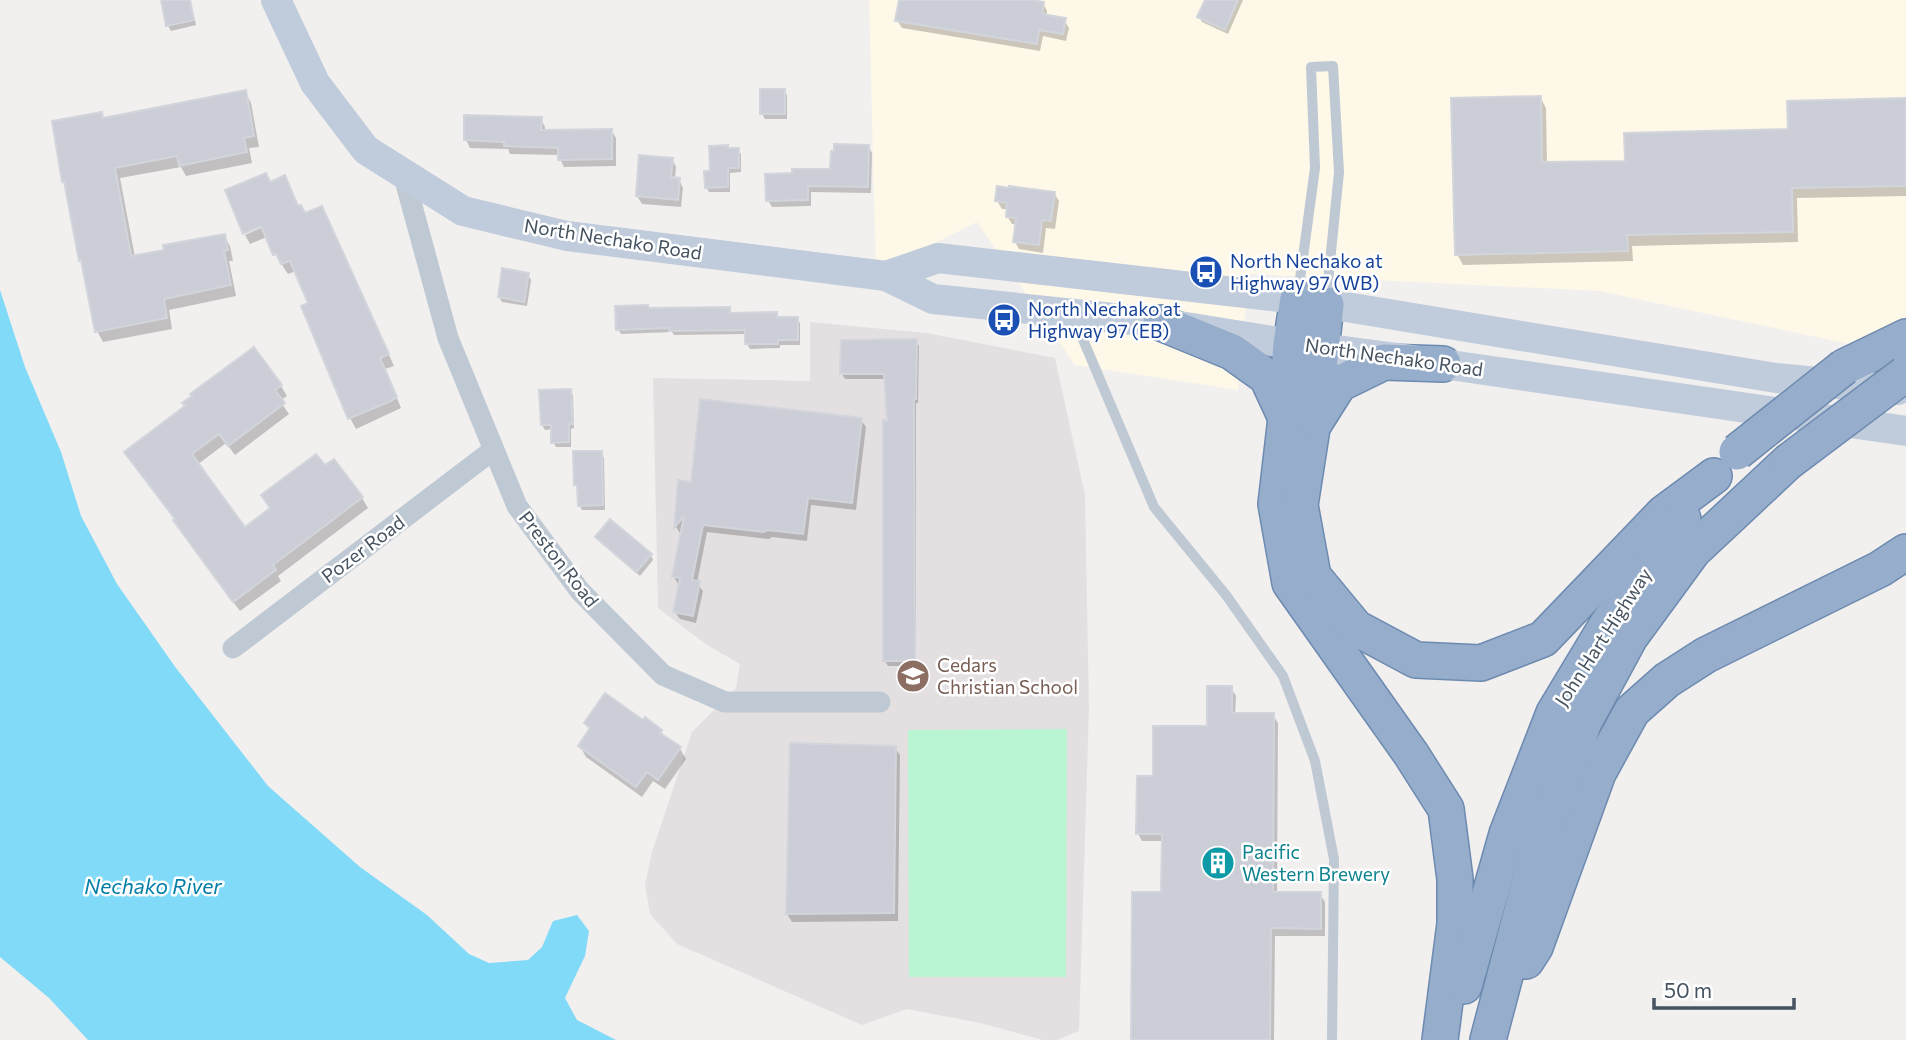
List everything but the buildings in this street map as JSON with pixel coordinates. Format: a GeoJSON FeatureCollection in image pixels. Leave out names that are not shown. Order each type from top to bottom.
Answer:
{"type":"FeatureCollection","features":[{"type":"Feature","properties":{"kind":"highway"},"geometry":{"type":"LineString","coordinates":[[1312,302],[1299,423],[1300,505],[1313,576],[1356,628],[1416,660],[1481,663],[1543,639],[1664,513],[1726,464]]}},
{"type":"Feature","properties":{"kind":"highway"},"geometry":{"type":"LineString","coordinates":[[1161,323],[1232,352],[1267,377],[1299,423]]}},
{"type":"Feature","properties":{"kind":"highway","name":"John Hart Highway"},"geometry":{"type":"LineString","coordinates":[[1449,1040],[1507,834],[1554,713],[1606,625],[1726,464],[1844,367],[1906,337]]}},
{"type":"Feature","properties":{"kind":"highway"},"geometry":{"type":"LineString","coordinates":[[1440,1040],[1455,924],[1455,879],[1446,809],[1290,583],[1276,505],[1299,423],[1339,384],[1384,362],[1443,363]]}},
{"type":"Feature","properties":{"kind":"highway","name":"John Hart Highway"},"geometry":{"type":"LineString","coordinates":[[1488,1040],[1541,839],[1584,722],[1630,637],[1693,551],[1788,462],[1906,373]]}},
{"type":"Feature","properties":{"kind":"highway"},"geometry":{"type":"LineString","coordinates":[[1497,1005],[1535,947],[1598,773],[1632,711],[1667,680],[1706,655],[1880,569],[1906,552]]}},
{"type":"Feature","properties":{"kind":"main road","name":"North Nechako Road"},"geometry":{"type":"LineString","coordinates":[[276,0],[315,83],[366,150],[463,211],[566,236],[886,276],[933,299],[1161,323],[1906,431]]}},
{"type":"Feature","properties":{"kind":"main road","name":"North Nechako Road"},"geometry":{"type":"LineString","coordinates":[[886,276],[938,258],[1312,302],[1776,377],[1906,391]]}},
{"type":"Feature","properties":{"kind":"street","name":"Preston Road"},"geometry":{"type":"LineString","coordinates":[[404,173],[448,338],[517,506],[580,591],[663,675],[724,702],[880,702]]}},
{"type":"Feature","properties":{"kind":"street","name":"Pozer Road"},"geometry":{"type":"LineString","coordinates":[[233,648],[494,450]]}},
{"type":"Feature","properties":{"kind":"lane"},"geometry":{"type":"LineString","coordinates":[[1334,66],[1339,172],[1312,302],[1315,168],[1311,67],[1334,66]]}},
{"type":"Feature","properties":{"kind":"lane"},"geometry":{"type":"LineString","coordinates":[[1072,313],[1154,507],[1226,595],[1283,676],[1315,761],[1334,859],[1332,1040]]}},
{"type":"Feature","properties":{"kind":"shaded area"},"geometry":{"type":"Polygon","coordinates":[[[869,0],[1906,0],[1906,356],[1599,291],[1249,274],[1238,390],[1075,365],[977,222],[876,273],[869,0]]]}},
{"type":"Feature","properties":{"kind":"shaded area","name":"Cedars Christian School"},"geometry":{"type":"Polygon","coordinates":[[[810,322],[927,333],[1055,358],[1085,495],[1089,708],[1079,1031],[1057,1040],[1043,1040],[980,1023],[907,1009],[862,1025],[677,944],[650,914],[645,885],[652,852],[692,732],[736,688],[740,664],[707,645],[658,608],[653,378],[810,381],[810,322]]]}},
{"type":"Feature","properties":{"kind":"green space"},"geometry":{"type":"Polygon","coordinates":[[[1067,729],[1066,977],[909,977],[908,730],[1067,729]]]}},
{"type":"Feature","properties":{"kind":"water","name":"Nechako River"},"geometry":{"type":"Polygon","coordinates":[[[0,290],[25,367],[61,452],[81,516],[117,584],[176,668],[268,786],[360,867],[427,915],[469,954],[489,963],[528,960],[542,947],[553,921],[577,915],[589,931],[585,956],[565,998],[577,1020],[616,1040],[88,1040],[49,998],[0,957],[0,290]]]}},
{"type":"Feature","properties":{"kind":"place","name":"North Nechako at Highway 97 (WB)"},"geometry":{"type":"Point","coordinates":[1206,272]}},
{"type":"Feature","properties":{"kind":"place","name":"North Nechako at Highway 97 (EB)"},"geometry":{"type":"Point","coordinates":[1004,320]}},
{"type":"Feature","properties":{"kind":"place","name":"Cedars Christian School"},"geometry":{"type":"Point","coordinates":[913,676]}},
{"type":"Feature","properties":{"kind":"place","name":"Pacific Western Brewery"},"geometry":{"type":"Point","coordinates":[1218,863]}}]}
